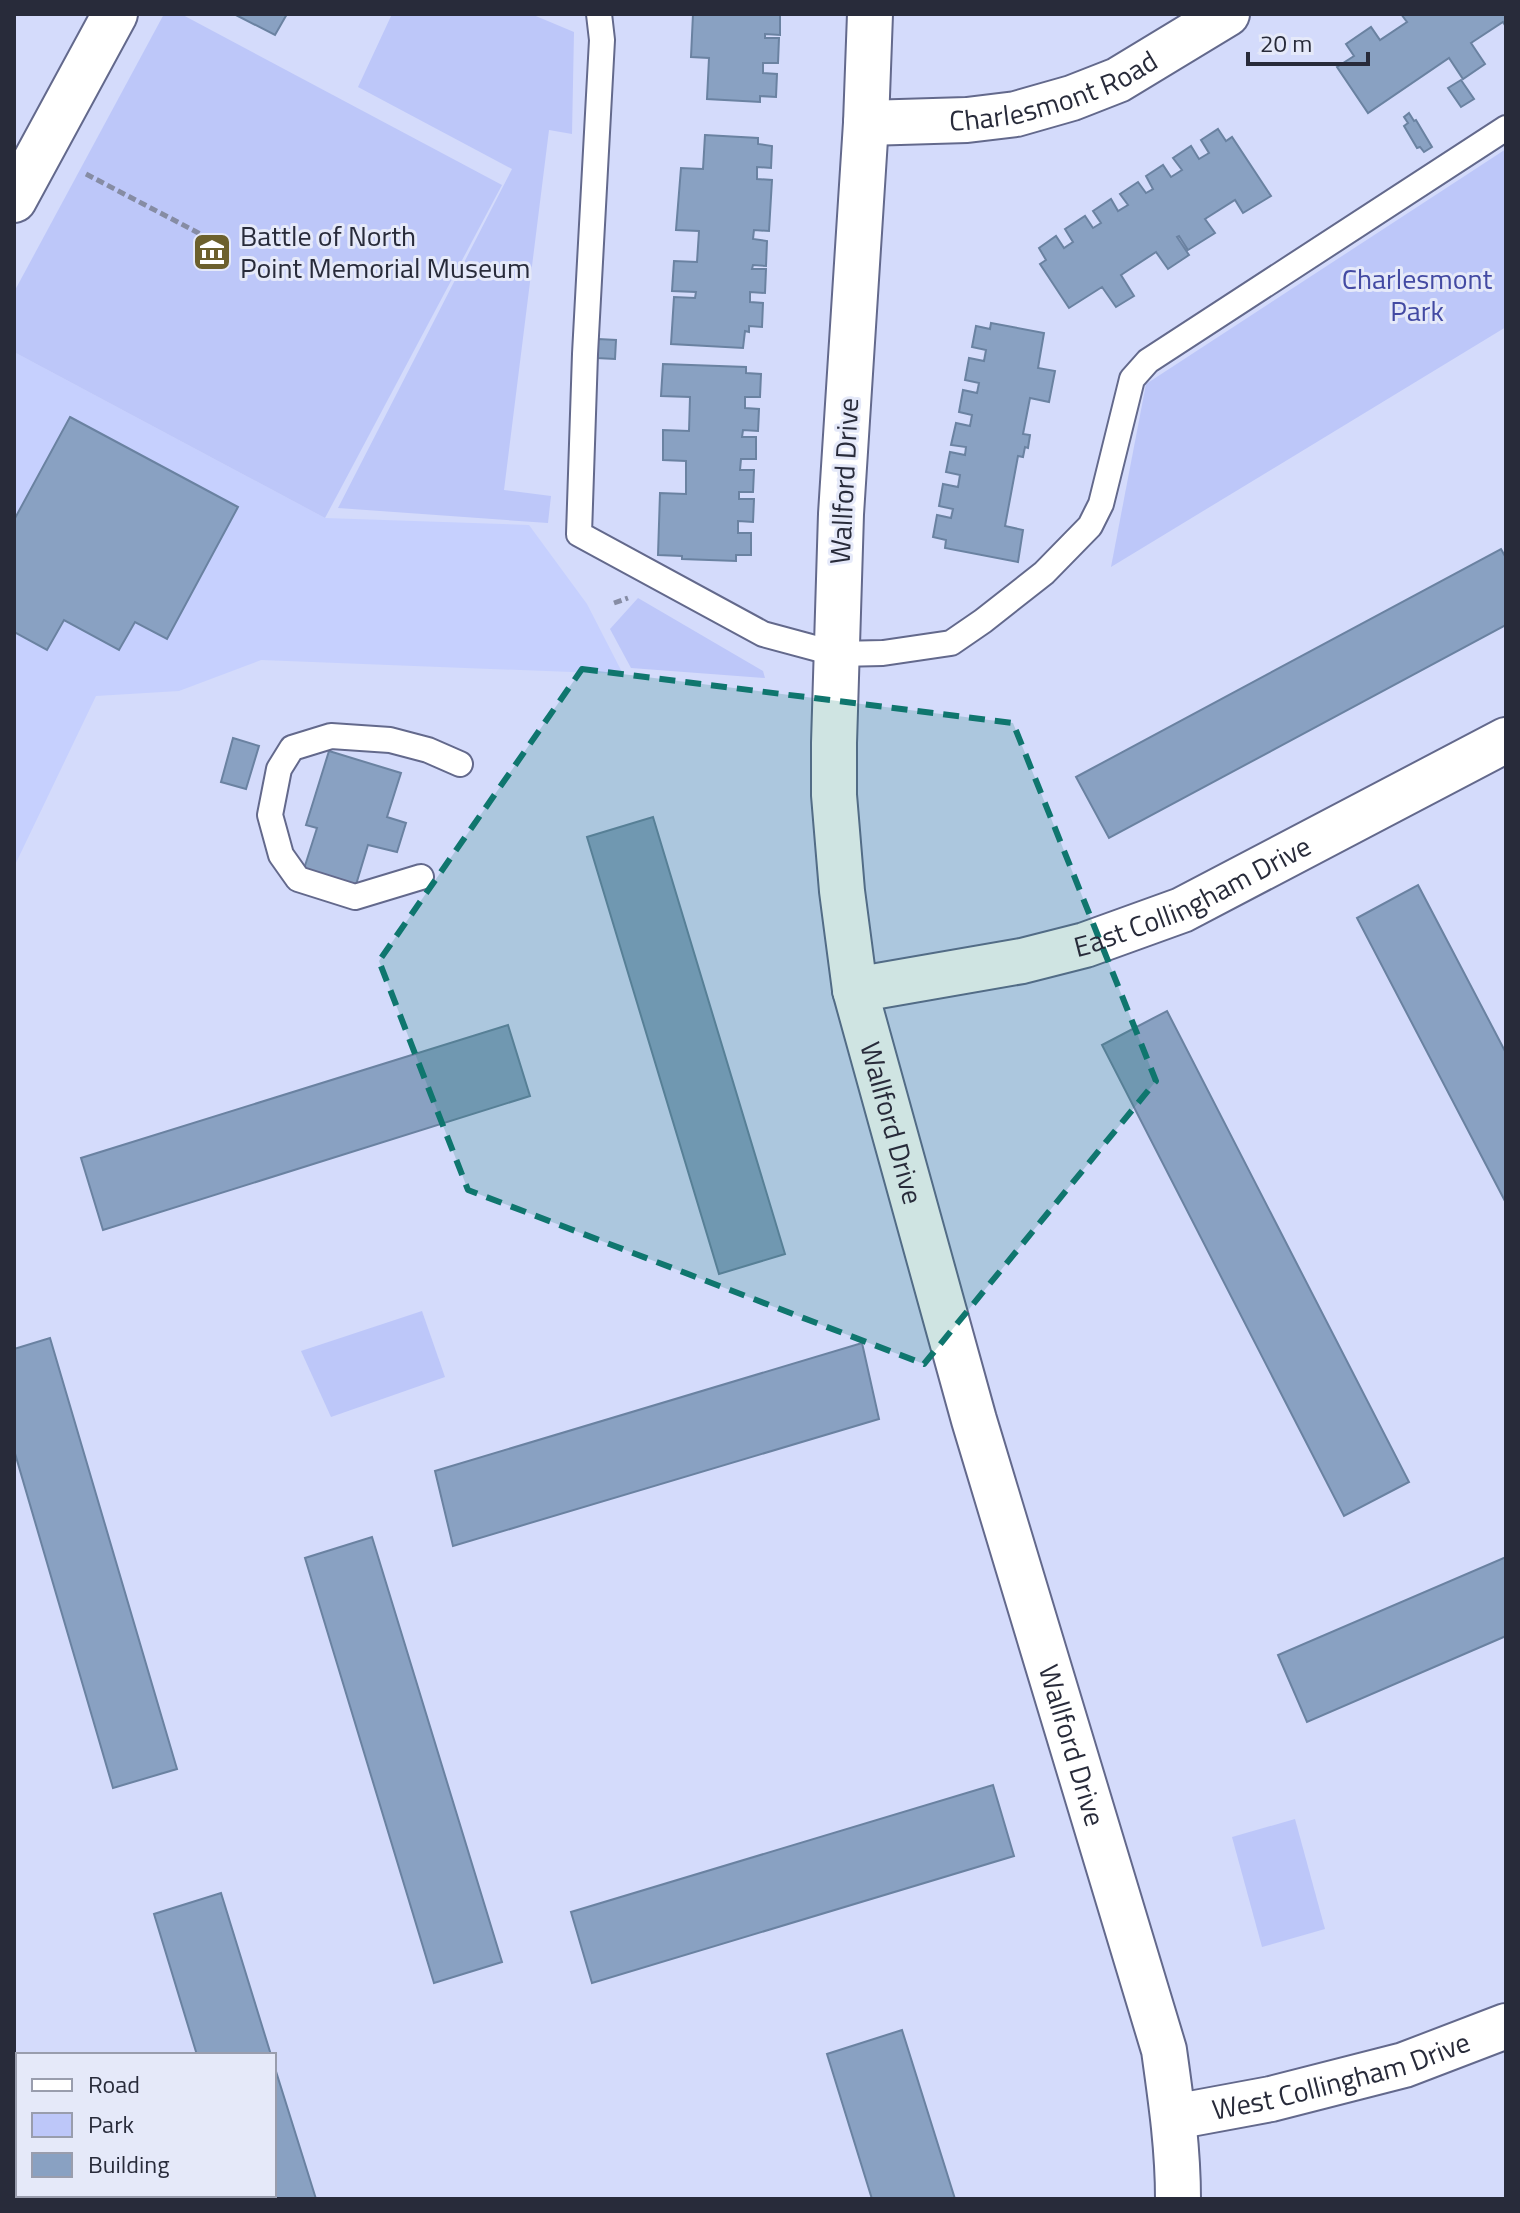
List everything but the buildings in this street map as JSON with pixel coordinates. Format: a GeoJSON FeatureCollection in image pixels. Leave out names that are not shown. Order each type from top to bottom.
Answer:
{"type":"FeatureCollection","features":[{"type":"Feature","properties":{"kind":"street"},"geometry":{"type":"LineString","coordinates":[[14,200],[115,14]]}},
{"type":"Feature","properties":{"kind":"street","name":"Wallford Drive"},"geometry":{"type":"LineString","coordinates":[[870,14],[841,514],[834,795],[855,990],[974,1420],[1164,2050],[1174,2117],[1178,2199]]}},
{"type":"Feature","properties":{"kind":"street","name":"Charlesmont Road"},"geometry":{"type":"LineString","coordinates":[[866,123],[967,120],[1016,114],[1072,98],[1118,80],[1227,14]]}},
{"type":"Feature","properties":{"kind":"street","name":"East Collingham Drive"},"geometry":{"type":"LineString","coordinates":[[855,990],[1022,961],[1085,945],[1182,910],[1506,740]]}},
{"type":"Feature","properties":{"kind":"street","name":"West Collingham Drive"},"geometry":{"type":"LineString","coordinates":[[1174,2117],[1271,2099],[1404,2065],[1506,2026]]}},
{"type":"Feature","properties":{"kind":"lane"},"geometry":{"type":"LineString","coordinates":[[599,14],[602,40],[579,534],[763,634],[837,654],[883,653],[951,643],[983,621],[1044,573],[1090,526],[1101,504],[1132,379],[1148,361],[1506,128]]}},
{"type":"Feature","properties":{"kind":"lane"},"geometry":{"type":"LineString","coordinates":[[421,877],[355,897],[298,879],[281,855],[270,815],[279,769],[292,748],[331,736],[390,740],[428,750],[460,764]]}},
{"type":"Feature","properties":{"kind":"path"},"geometry":{"type":"LineString","coordinates":[[86,174],[210,239]]}},
{"type":"Feature","properties":{"kind":"highlighted area"},"geometry":{"type":"Polygon","coordinates":[[[582,669],[1013,723],[1156,1081],[924,1364],[468,1190],[379,961],[582,669]]]}},
{"type":"Feature","properties":{"kind":"shaded area"},"geometry":{"type":"Polygon","coordinates":[[[14,352],[325,518],[529,525],[587,604],[623,674],[261,660],[179,691],[96,696],[14,867],[14,352]]]}},
{"type":"Feature","properties":{"kind":"green space"},"geometry":{"type":"Polygon","coordinates":[[[164,14],[181,14],[502,185],[325,518],[14,352],[14,292],[164,14]]]}},
{"type":"Feature","properties":{"kind":"green space"},"geometry":{"type":"Polygon","coordinates":[[[392,14],[531,14],[574,32],[572,134],[549,130],[504,490],[551,496],[548,523],[338,508],[512,169],[358,87],[392,14]]]}},
{"type":"Feature","properties":{"kind":"green space","name":"Charlesmont Park"},"geometry":{"type":"Polygon","coordinates":[[[1506,149],[1506,327],[1111,567],[1146,384],[1506,149]]]}},
{"type":"Feature","properties":{"kind":"green space"},"geometry":{"type":"Polygon","coordinates":[[[638,598],[763,671],[765,678],[631,668],[610,629],[638,598]]]}},
{"type":"Feature","properties":{"kind":"green space"},"geometry":{"type":"Polygon","coordinates":[[[422,1311],[445,1377],[331,1417],[301,1351],[422,1311]]]}},
{"type":"Feature","properties":{"kind":"green space"},"geometry":{"type":"Polygon","coordinates":[[[1295,1819],[1325,1929],[1262,1947],[1232,1837],[1295,1819]]]}},
{"type":"Feature","properties":{"kind":"place","name":"Battle of North Point Memorial Museum"},"geometry":{"type":"Point","coordinates":[212,252]}}]}
